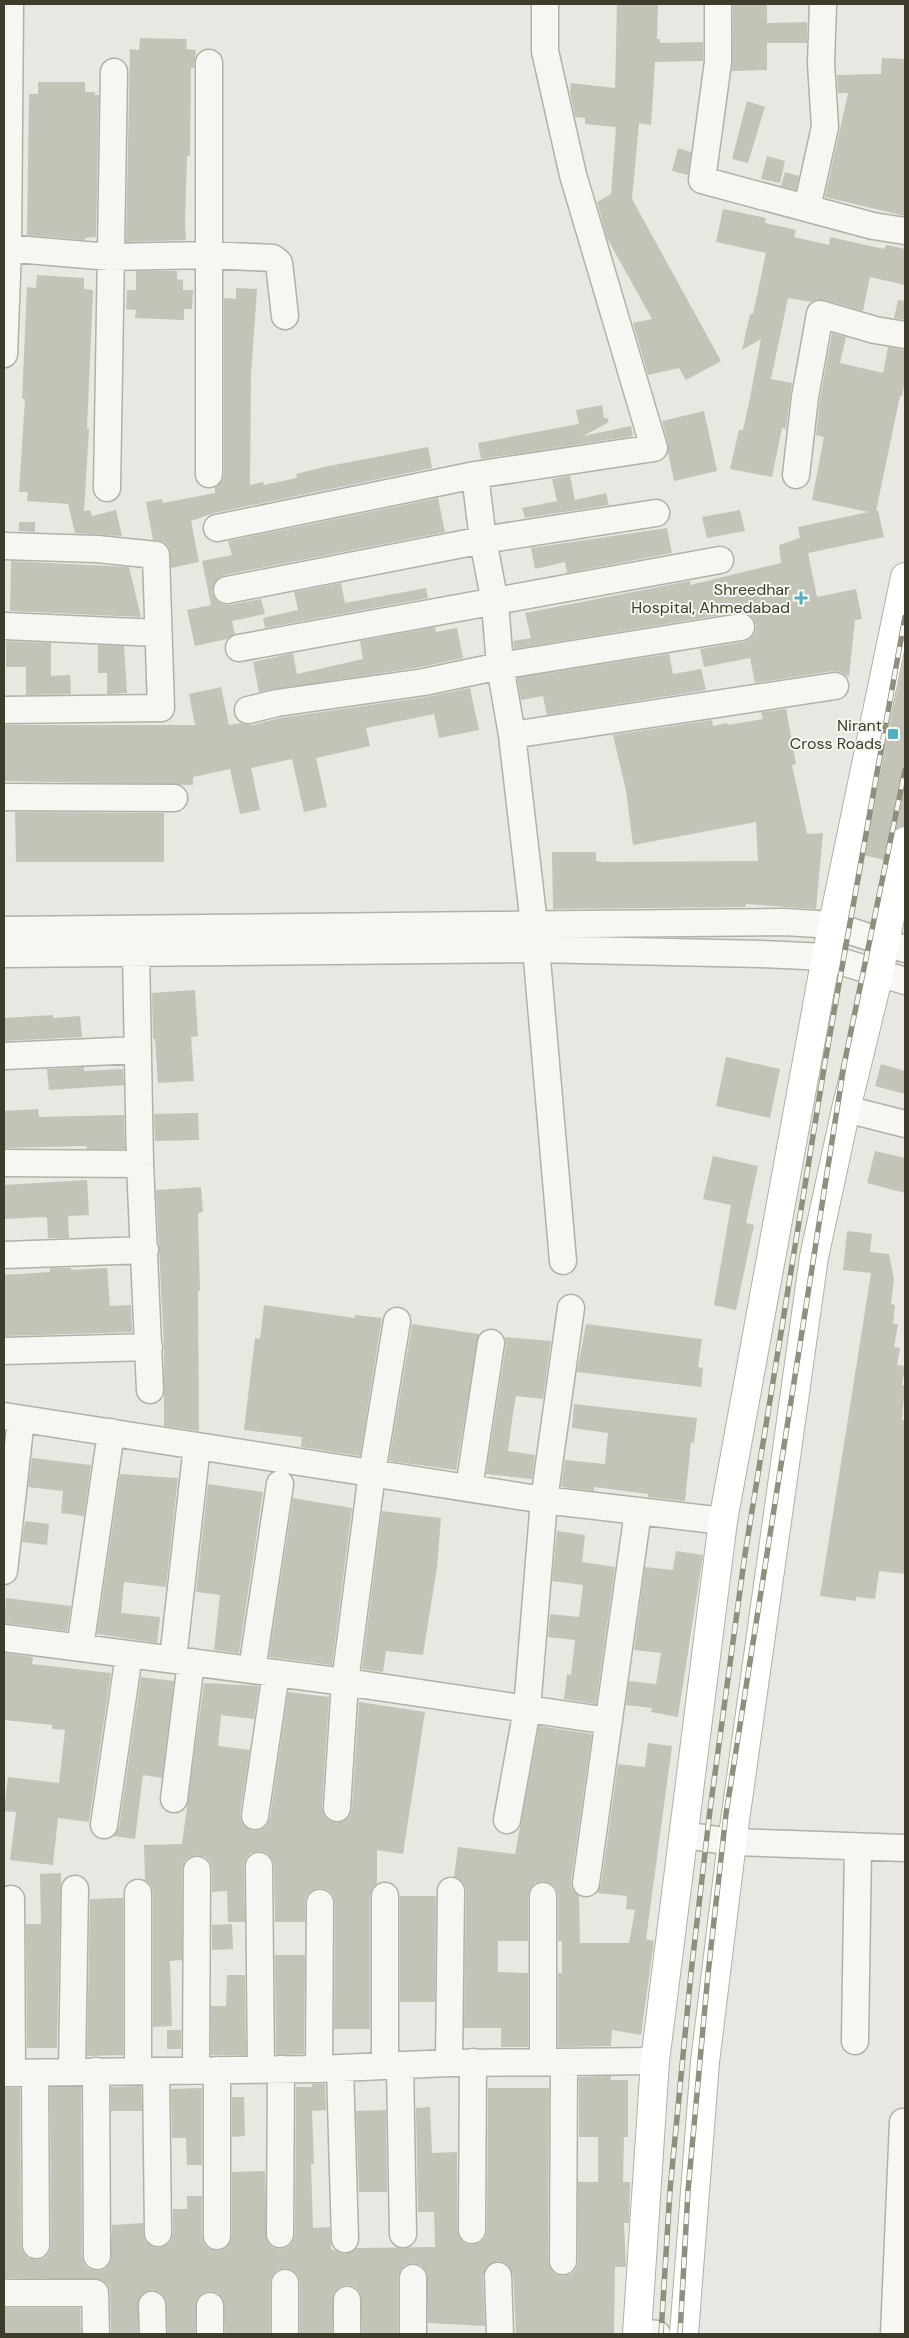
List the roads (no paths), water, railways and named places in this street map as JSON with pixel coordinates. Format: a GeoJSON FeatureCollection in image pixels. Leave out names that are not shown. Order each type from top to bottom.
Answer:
{"type":"FeatureCollection","features":[{"type":"Feature","properties":{"kind":"main road"},"geometry":{"type":"LineString","coordinates":[[644,2334],[655,2061],[723,1521],[832,925],[905,576]]}},
{"type":"Feature","properties":{"kind":"main road"},"geometry":{"type":"LineString","coordinates":[[684,2334],[705,2062],[732,1842],[814,1257],[846,1109],[879,974],[895,946],[905,841]]}},
{"type":"Feature","properties":{"kind":"street"},"geometry":{"type":"LineString","coordinates":[[4,354],[6,67],[10,4]]}},
{"type":"Feature","properties":{"kind":"street"},"geometry":{"type":"LineString","coordinates":[[217,528],[475,474],[654,448],[574,175],[545,51],[545,4]]}},
{"type":"Feature","properties":{"kind":"street"},"geometry":{"type":"LineString","coordinates":[[718,4],[718,62],[702,180],[873,226],[905,231]]}},
{"type":"Feature","properties":{"kind":"street"},"geometry":{"type":"LineString","coordinates":[[807,208],[825,128],[821,63],[823,4]]}},
{"type":"Feature","properties":{"kind":"street"},"geometry":{"type":"LineString","coordinates":[[208,474],[209,63]]}},
{"type":"Feature","properties":{"kind":"street"},"geometry":{"type":"LineString","coordinates":[[107,488],[114,72]]}},
{"type":"Feature","properties":{"kind":"street"},"geometry":{"type":"LineString","coordinates":[[6,249],[110,257],[210,255],[273,258],[279,263],[285,316]]}},
{"type":"Feature","properties":{"kind":"street"},"geometry":{"type":"LineString","coordinates":[[796,475],[805,397],[820,314],[875,330],[905,334]]}},
{"type":"Feature","properties":{"kind":"street"},"geometry":{"type":"LineString","coordinates":[[475,474],[483,540],[495,603],[500,666],[512,735],[535,937],[563,1261]]}},
{"type":"Feature","properties":{"kind":"street"},"geometry":{"type":"LineString","coordinates":[[227,590],[483,540],[656,513]]}},
{"type":"Feature","properties":{"kind":"street"},"geometry":{"type":"LineString","coordinates":[[4,546],[96,549],[156,555],[161,708],[4,710]]}},
{"type":"Feature","properties":{"kind":"street"},"geometry":{"type":"LineString","coordinates":[[239,648],[495,603],[720,560]]}},
{"type":"Feature","properties":{"kind":"street"},"geometry":{"type":"LineString","coordinates":[[4,626],[158,633]]}},
{"type":"Feature","properties":{"kind":"street"},"geometry":{"type":"LineString","coordinates":[[248,710],[277,703],[424,682],[500,666],[741,627]]}},
{"type":"Feature","properties":{"kind":"street"},"geometry":{"type":"LineString","coordinates":[[512,735],[835,686]]}},
{"type":"Feature","properties":{"kind":"street"},"geometry":{"type":"LineString","coordinates":[[4,797],[174,798]]}},
{"type":"Feature","properties":{"kind":"street"},"geometry":{"type":"LineString","coordinates":[[4,954],[136,953],[535,937],[785,922],[832,925],[895,946]]}},
{"type":"Feature","properties":{"kind":"street"},"geometry":{"type":"LineString","coordinates":[[4,930],[535,937],[826,957],[905,981]]}},
{"type":"Feature","properties":{"kind":"street"},"geometry":{"type":"LineString","coordinates":[[136,953],[140,1164],[150,1390]]}},
{"type":"Feature","properties":{"kind":"street"},"geometry":{"type":"LineString","coordinates":[[4,1056],[138,1050]]}},
{"type":"Feature","properties":{"kind":"street"},"geometry":{"type":"LineString","coordinates":[[846,1109],[905,1124]]}},
{"type":"Feature","properties":{"kind":"street"},"geometry":{"type":"LineString","coordinates":[[4,1163],[140,1164]]}},
{"type":"Feature","properties":{"kind":"street"},"geometry":{"type":"LineString","coordinates":[[4,1255],[145,1250]]}},
{"type":"Feature","properties":{"kind":"street"},"geometry":{"type":"LineString","coordinates":[[507,1820],[527,1709],[544,1500],[571,1308]]}},
{"type":"Feature","properties":{"kind":"street"},"geometry":{"type":"LineString","coordinates":[[336,1808],[345,1682],[372,1473],[397,1321]]}},
{"type":"Feature","properties":{"kind":"street"},"geometry":{"type":"LineString","coordinates":[[468,1488],[491,1343]]}},
{"type":"Feature","properties":{"kind":"street"},"geometry":{"type":"LineString","coordinates":[[4,1351],[148,1347]]}},
{"type":"Feature","properties":{"kind":"street"},"geometry":{"type":"LineString","coordinates":[[4,1571],[12,1418],[544,1500],[723,1521]]}},
{"type":"Feature","properties":{"kind":"street"},"geometry":{"type":"LineString","coordinates":[[80,1648],[110,1432]]}},
{"type":"Feature","properties":{"kind":"street"},"geometry":{"type":"LineString","coordinates":[[174,1799],[197,1446]]}},
{"type":"Feature","properties":{"kind":"street"},"geometry":{"type":"LineString","coordinates":[[255,1816],[264,1672],[280,1484]]}},
{"type":"Feature","properties":{"kind":"street"},"geometry":{"type":"LineString","coordinates":[[586,1883],[636,1526]]}},
{"type":"Feature","properties":{"kind":"street"},"geometry":{"type":"LineString","coordinates":[[4,1638],[345,1682],[608,1721]]}},
{"type":"Feature","properties":{"kind":"street"},"geometry":{"type":"LineString","coordinates":[[104,1824],[129,1655]]}},
{"type":"Feature","properties":{"kind":"street"},"geometry":{"type":"LineString","coordinates":[[684,1835],[732,1842],[905,1848]]}},
{"type":"Feature","properties":{"kind":"street"},"geometry":{"type":"LineString","coordinates":[[856,2042],[858,1847]]}},
{"type":"Feature","properties":{"kind":"street"},"geometry":{"type":"LineString","coordinates":[[259,1866],[280,2234]]}},
{"type":"Feature","properties":{"kind":"street"},"geometry":{"type":"LineString","coordinates":[[198,1870],[206,2070],[217,2236]]}},
{"type":"Feature","properties":{"kind":"street"},"geometry":{"type":"LineString","coordinates":[[75,1889],[84,2072],[97,2256]]}},
{"type":"Feature","properties":{"kind":"street"},"geometry":{"type":"LineString","coordinates":[[451,1891],[472,2230]]}},
{"type":"Feature","properties":{"kind":"street"},"geometry":{"type":"LineString","coordinates":[[138,1893],[158,2233]]}},
{"type":"Feature","properties":{"kind":"street"},"geometry":{"type":"LineString","coordinates":[[385,1896],[403,2234]]}},
{"type":"Feature","properties":{"kind":"street"},"geometry":{"type":"LineString","coordinates":[[543,1896],[554,2062],[563,2261]]}},
{"type":"Feature","properties":{"kind":"street"},"geometry":{"type":"LineString","coordinates":[[11,1899],[17,2073],[36,2245]]}},
{"type":"Feature","properties":{"kind":"street"},"geometry":{"type":"LineString","coordinates":[[320,1903],[330,2068],[345,2240]]}},
{"type":"Feature","properties":{"kind":"street"},"geometry":{"type":"LineString","coordinates":[[17,2073],[330,2068],[461,2063],[655,2061]]}},
{"type":"Feature","properties":{"kind":"street"},"geometry":{"type":"LineString","coordinates":[[894,2334],[903,2122]]}},
{"type":"Feature","properties":{"kind":"street"},"geometry":{"type":"LineString","coordinates":[[498,2276],[500,2334]]}},
{"type":"Feature","properties":{"kind":"street"},"geometry":{"type":"LineString","coordinates":[[412,2278],[413,2334]]}},
{"type":"Feature","properties":{"kind":"street"},"geometry":{"type":"LineString","coordinates":[[285,2283],[285,2334]]}},
{"type":"Feature","properties":{"kind":"street"},"geometry":{"type":"LineString","coordinates":[[4,2293],[95,2293],[96,2334]]}},
{"type":"Feature","properties":{"kind":"street"},"geometry":{"type":"LineString","coordinates":[[347,2300],[347,2334]]}},
{"type":"Feature","properties":{"kind":"street"},"geometry":{"type":"LineString","coordinates":[[152,2305],[153,2334]]}},
{"type":"Feature","properties":{"kind":"street"},"geometry":{"type":"LineString","coordinates":[[210,2306],[210,2334]]}},
{"type":"Feature","properties":{"kind":"railway"},"geometry":{"type":"LineString","coordinates":[[661,2334],[670,2190],[691,1973],[710,1810],[745,1554],[825,1062],[905,617]]}},
{"type":"Feature","properties":{"kind":"railway"},"geometry":{"type":"LineString","coordinates":[[680,2334],[688,2191],[708,1974],[726,1814],[844,1065],[905,770]]}},
{"type":"Feature","properties":{"kind":"place","name":"Shreedhar Hospital, Ahmedabad"},"geometry":{"type":"Point","coordinates":[801,598]}},
{"type":"Feature","properties":{"kind":"place","name":"Nirant Cross Roads"},"geometry":{"type":"Point","coordinates":[893,734]}}]}
